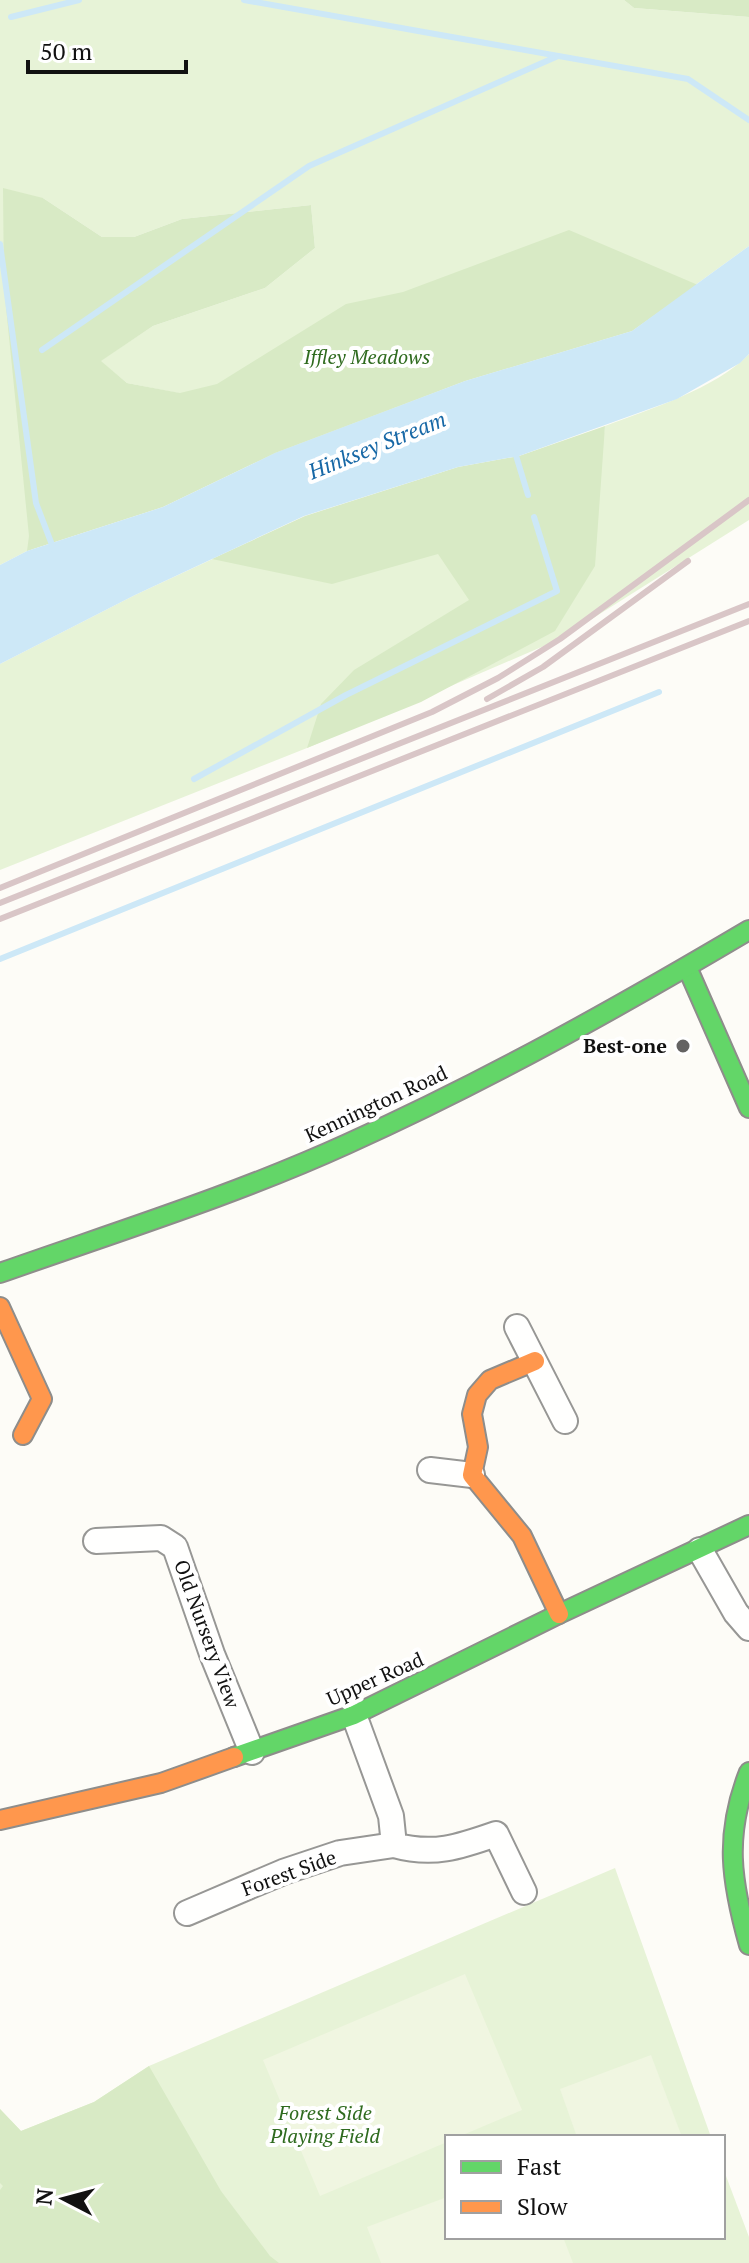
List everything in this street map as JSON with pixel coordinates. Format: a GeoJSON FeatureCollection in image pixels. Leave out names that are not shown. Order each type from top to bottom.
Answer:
{"type":"FeatureCollection","features":[{"type":"Feature","properties":{"kind":"street","name":"Kennington Road"},"geometry":{"type":"LineString","coordinates":[[0,1273],[241,1188],[346,1145],[453,1094],[749,930]]}},
{"type":"Feature","properties":{"kind":"street"},"geometry":{"type":"LineString","coordinates":[[687,967],[749,1108]]}},
{"type":"Feature","properties":{"kind":"street"},"geometry":{"type":"LineString","coordinates":[[0,1307],[42,1399],[23,1435]]}},
{"type":"Feature","properties":{"kind":"street"},"geometry":{"type":"LineString","coordinates":[[517,1327],[565,1421]]}},
{"type":"Feature","properties":{"kind":"street"},"geometry":{"type":"LineString","coordinates":[[472,1475],[478,1447],[472,1414],[477,1395],[490,1380],[535,1361]]}},
{"type":"Feature","properties":{"kind":"street"},"geometry":{"type":"LineString","coordinates":[[430,1470],[472,1475],[522,1536],[559,1614]]}},
{"type":"Feature","properties":{"kind":"street","name":"Upper Road"},"geometry":{"type":"LineString","coordinates":[[0,1820],[161,1783],[354,1715],[749,1525]]}},
{"type":"Feature","properties":{"kind":"street","name":"Old Nursery View"},"geometry":{"type":"LineString","coordinates":[[96,1541],[161,1538],[175,1547],[212,1654],[252,1752]]}},
{"type":"Feature","properties":{"kind":"street"},"geometry":{"type":"LineString","coordinates":[[700,1550],[736,1613],[749,1628]]}},
{"type":"Feature","properties":{"kind":"street"},"geometry":{"type":"LineString","coordinates":[[354,1715],[391,1816],[394,1845]]}},
{"type":"Feature","properties":{"kind":"street"},"geometry":{"type":"LineString","coordinates":[[749,1772],[738,1796],[730,1845],[733,1888],[749,1945]]}},
{"type":"Feature","properties":{"kind":"street","name":"Forest Side"},"geometry":{"type":"LineString","coordinates":[[187,1913],[283,1872],[340,1853],[394,1845],[418,1852],[437,1850],[496,1834],[524,1892]]}},
{"type":"Feature","properties":{"kind":"green space","name":"Iffley Meadows"},"geometry":{"type":"Polygon","coordinates":[[[0,0],[624,0],[634,8],[749,17],[749,246],[632,331],[465,381],[27,551],[0,565],[0,0]],[[43,198],[23,478],[178,393],[127,383],[100,361],[153,326],[265,288],[315,248],[311,205],[182,219],[134,237],[102,237],[43,198]]]}},
{"type":"Feature","properties":{"kind":"green space"},"geometry":{"type":"Polygon","coordinates":[[[624,0],[749,0],[749,17],[634,8],[624,0]]]}},
{"type":"Feature","properties":{"kind":"green space","name":"Iffley Meadows"},"geometry":{"type":"Polygon","coordinates":[[[3,188],[43,198],[102,237],[134,237],[182,219],[311,205],[315,248],[265,288],[153,326],[101,361],[127,383],[180,393],[217,384],[346,304],[403,292],[569,230],[698,285],[632,331],[465,381],[275,453],[163,507],[27,551],[29,536],[4,287],[3,188]]]}},
{"type":"Feature","properties":{"kind":"green space"},"geometry":{"type":"Polygon","coordinates":[[[749,354],[749,520],[560,639],[307,748],[0,870],[0,664],[135,595],[247,543],[604,434],[605,426],[700,388],[749,354]]]}},
{"type":"Feature","properties":{"kind":"green space"},"geometry":{"type":"Polygon","coordinates":[[[605,426],[595,566],[555,631],[421,702],[307,748],[321,704],[354,670],[469,600],[438,554],[332,584],[212,559],[305,516],[458,467],[519,456],[605,426]]]}},
{"type":"Feature","properties":{"kind":"green space","name":"Forest Side Playing Field"},"geometry":{"type":"Polygon","coordinates":[[[615,1868],[710,2135],[445,2135],[445,2239],[725,2239],[725,2173],[749,2237],[749,2263],[0,2263],[0,2109],[21,2131],[94,2102],[149,2066],[615,1868]]]}},
{"type":"Feature","properties":{"kind":"green space"},"geometry":{"type":"Polygon","coordinates":[[[465,1974],[522,2110],[463,2135],[445,2135],[445,2143],[320,2196],[263,2060],[465,1974]]]}},
{"type":"Feature","properties":{"kind":"green space"},"geometry":{"type":"Polygon","coordinates":[[[651,2055],[681,2135],[576,2135],[560,2089],[651,2055]]]}},
{"type":"Feature","properties":{"kind":"green space"},"geometry":{"type":"Polygon","coordinates":[[[149,2066],[221,2191],[270,2256],[279,2263],[0,2263],[0,2190],[3,2186],[0,2183],[0,2109],[21,2131],[94,2102],[149,2066]]]}},
{"type":"Feature","properties":{"kind":"green space"},"geometry":{"type":"Polygon","coordinates":[[[445,2198],[445,2239],[564,2239],[573,2263],[381,2263],[367,2227],[445,2198]]]}},
{"type":"Feature","properties":{"kind":"water","name":"Hinksey Stream"},"geometry":{"type":"Polygon","coordinates":[[[749,246],[749,354],[740,363],[677,399],[519,456],[458,467],[304,516],[135,595],[0,664],[0,565],[27,551],[163,507],[275,453],[465,381],[632,331],[749,246]]]}},
{"type":"Feature","properties":{"kind":"waterway"},"geometry":{"type":"LineString","coordinates":[[11,17],[79,0]]}},
{"type":"Feature","properties":{"kind":"waterway"},"geometry":{"type":"LineString","coordinates":[[244,0],[688,79],[749,120]]}},
{"type":"Feature","properties":{"kind":"waterway"},"geometry":{"type":"LineString","coordinates":[[42,350],[309,166],[558,56]]}},
{"type":"Feature","properties":{"kind":"waterway"},"geometry":{"type":"LineString","coordinates":[[0,244],[36,503],[54,550]]}},
{"type":"Feature","properties":{"kind":"waterway"},"geometry":{"type":"LineString","coordinates":[[514,449],[528,495]]}},
{"type":"Feature","properties":{"kind":"waterway"},"geometry":{"type":"LineString","coordinates":[[194,779],[346,695],[557,591],[534,517]]}},
{"type":"Feature","properties":{"kind":"waterway"},"geometry":{"type":"LineString","coordinates":[[0,959],[659,692]]}},
{"type":"Feature","properties":{"kind":"railway"},"geometry":{"type":"LineString","coordinates":[[0,888],[432,712],[498,678],[560,639],[749,500]]}},
{"type":"Feature","properties":{"kind":"railway"},"geometry":{"type":"LineString","coordinates":[[487,699],[543,667],[688,561]]}},
{"type":"Feature","properties":{"kind":"railway"},"geometry":{"type":"LineString","coordinates":[[0,903],[749,604]]}},
{"type":"Feature","properties":{"kind":"railway"},"geometry":{"type":"LineString","coordinates":[[0,919],[749,621]]}},
{"type":"Feature","properties":{"kind":"traffic: fast"},"geometry":{"type":"LineString","coordinates":[[0,1273],[219,1196],[347,1144],[551,1043],[749,930]]}},
{"type":"Feature","properties":{"kind":"traffic: fast"},"geometry":{"type":"LineString","coordinates":[[687,967],[749,1108]]}},
{"type":"Feature","properties":{"kind":"traffic: fast"},"geometry":{"type":"LineString","coordinates":[[234,1757],[354,1715],[749,1525]]}},
{"type":"Feature","properties":{"kind":"traffic: fast"},"geometry":{"type":"LineString","coordinates":[[749,1772],[733,1838],[734,1879],[749,1945]]}},
{"type":"Feature","properties":{"kind":"traffic: slow"},"geometry":{"type":"LineString","coordinates":[[0,1307],[42,1399],[23,1435]]}},
{"type":"Feature","properties":{"kind":"traffic: slow"},"geometry":{"type":"LineString","coordinates":[[535,1361],[490,1380],[477,1395],[472,1414],[478,1447],[472,1475],[522,1536],[559,1614]]}},
{"type":"Feature","properties":{"kind":"traffic: slow"},"geometry":{"type":"LineString","coordinates":[[0,1820],[161,1783],[234,1757]]}},
{"type":"Feature","properties":{"kind":"place","name":"Best-one"},"geometry":{"type":"Point","coordinates":[683,1046]}}]}
